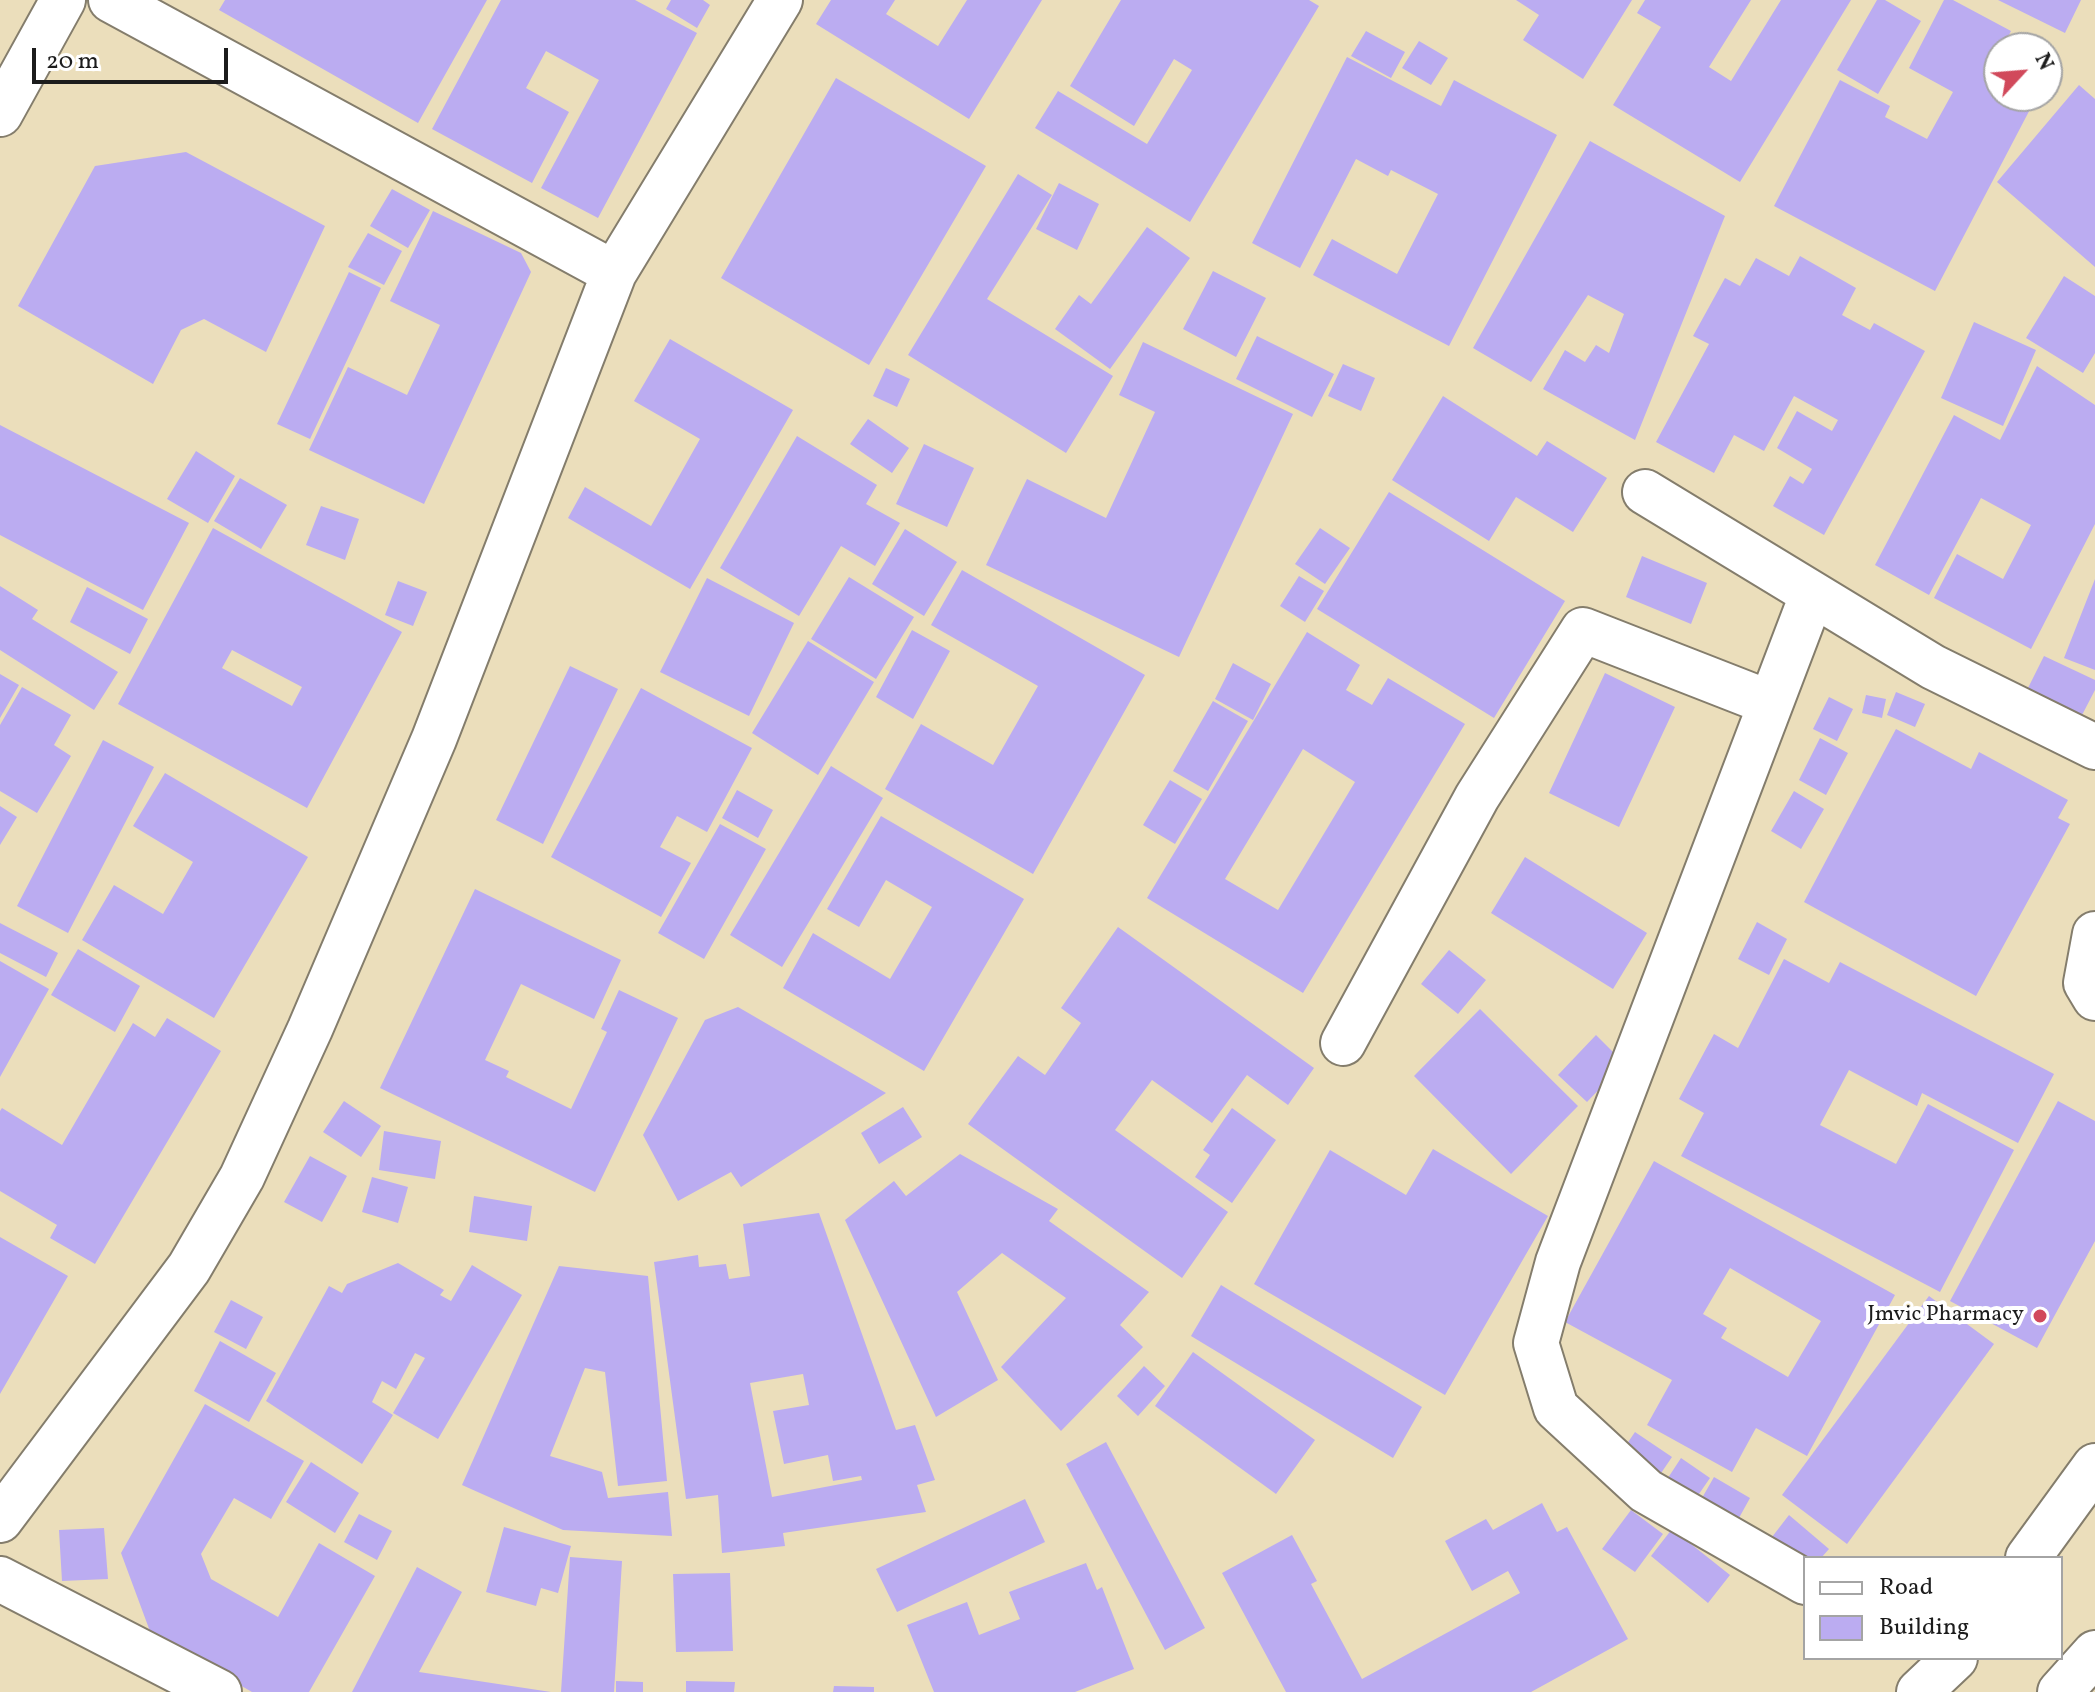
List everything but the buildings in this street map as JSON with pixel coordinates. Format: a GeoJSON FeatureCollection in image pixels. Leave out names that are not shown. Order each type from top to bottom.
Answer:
{"type":"FeatureCollection","features":[{"type":"Feature","properties":{"kind":"main road"},"geometry":{"type":"LineString","coordinates":[[0,114],[63,0]]}},
{"type":"Feature","properties":{"kind":"main road"},"geometry":{"type":"LineString","coordinates":[[111,0],[614,273]]}},
{"type":"Feature","properties":{"kind":"main road"},"geometry":{"type":"LineString","coordinates":[[0,1520],[189,1268],[242,1177],[310,1029],[434,739],[614,273],[780,0]]}},
{"type":"Feature","properties":{"kind":"main road"},"geometry":{"type":"LineString","coordinates":[[1645,492],[1933,667],[2095,747]]}},
{"type":"Feature","properties":{"kind":"main road"},"geometry":{"type":"LineString","coordinates":[[1803,1581],[1646,1491],[1556,1408],[1536,1343],[1558,1262],[1812,595]]}},
{"type":"Feature","properties":{"kind":"main road"},"geometry":{"type":"LineString","coordinates":[[1343,1043],[1477,797],[1583,630],[1770,703]]}},
{"type":"Feature","properties":{"kind":"main road"},"geometry":{"type":"LineString","coordinates":[[2095,934],[2086,983],[2095,998]]}},
{"type":"Feature","properties":{"kind":"main road"},"geometry":{"type":"LineString","coordinates":[[2029,1556],[2095,1466]]}},
{"type":"Feature","properties":{"kind":"main road"},"geometry":{"type":"LineString","coordinates":[[0,1579],[219,1692]]}},
{"type":"Feature","properties":{"kind":"main road"},"geometry":{"type":"LineString","coordinates":[[2060,1692],[2095,1653]]}},
{"type":"Feature","properties":{"kind":"main road"},"geometry":{"type":"LineString","coordinates":[[1919,1692],[1949,1660]]}},
{"type":"Feature","properties":{"kind":"place","name":"Jmvic Pharmacy"},"geometry":{"type":"Point","coordinates":[2040,1316]}}]}
